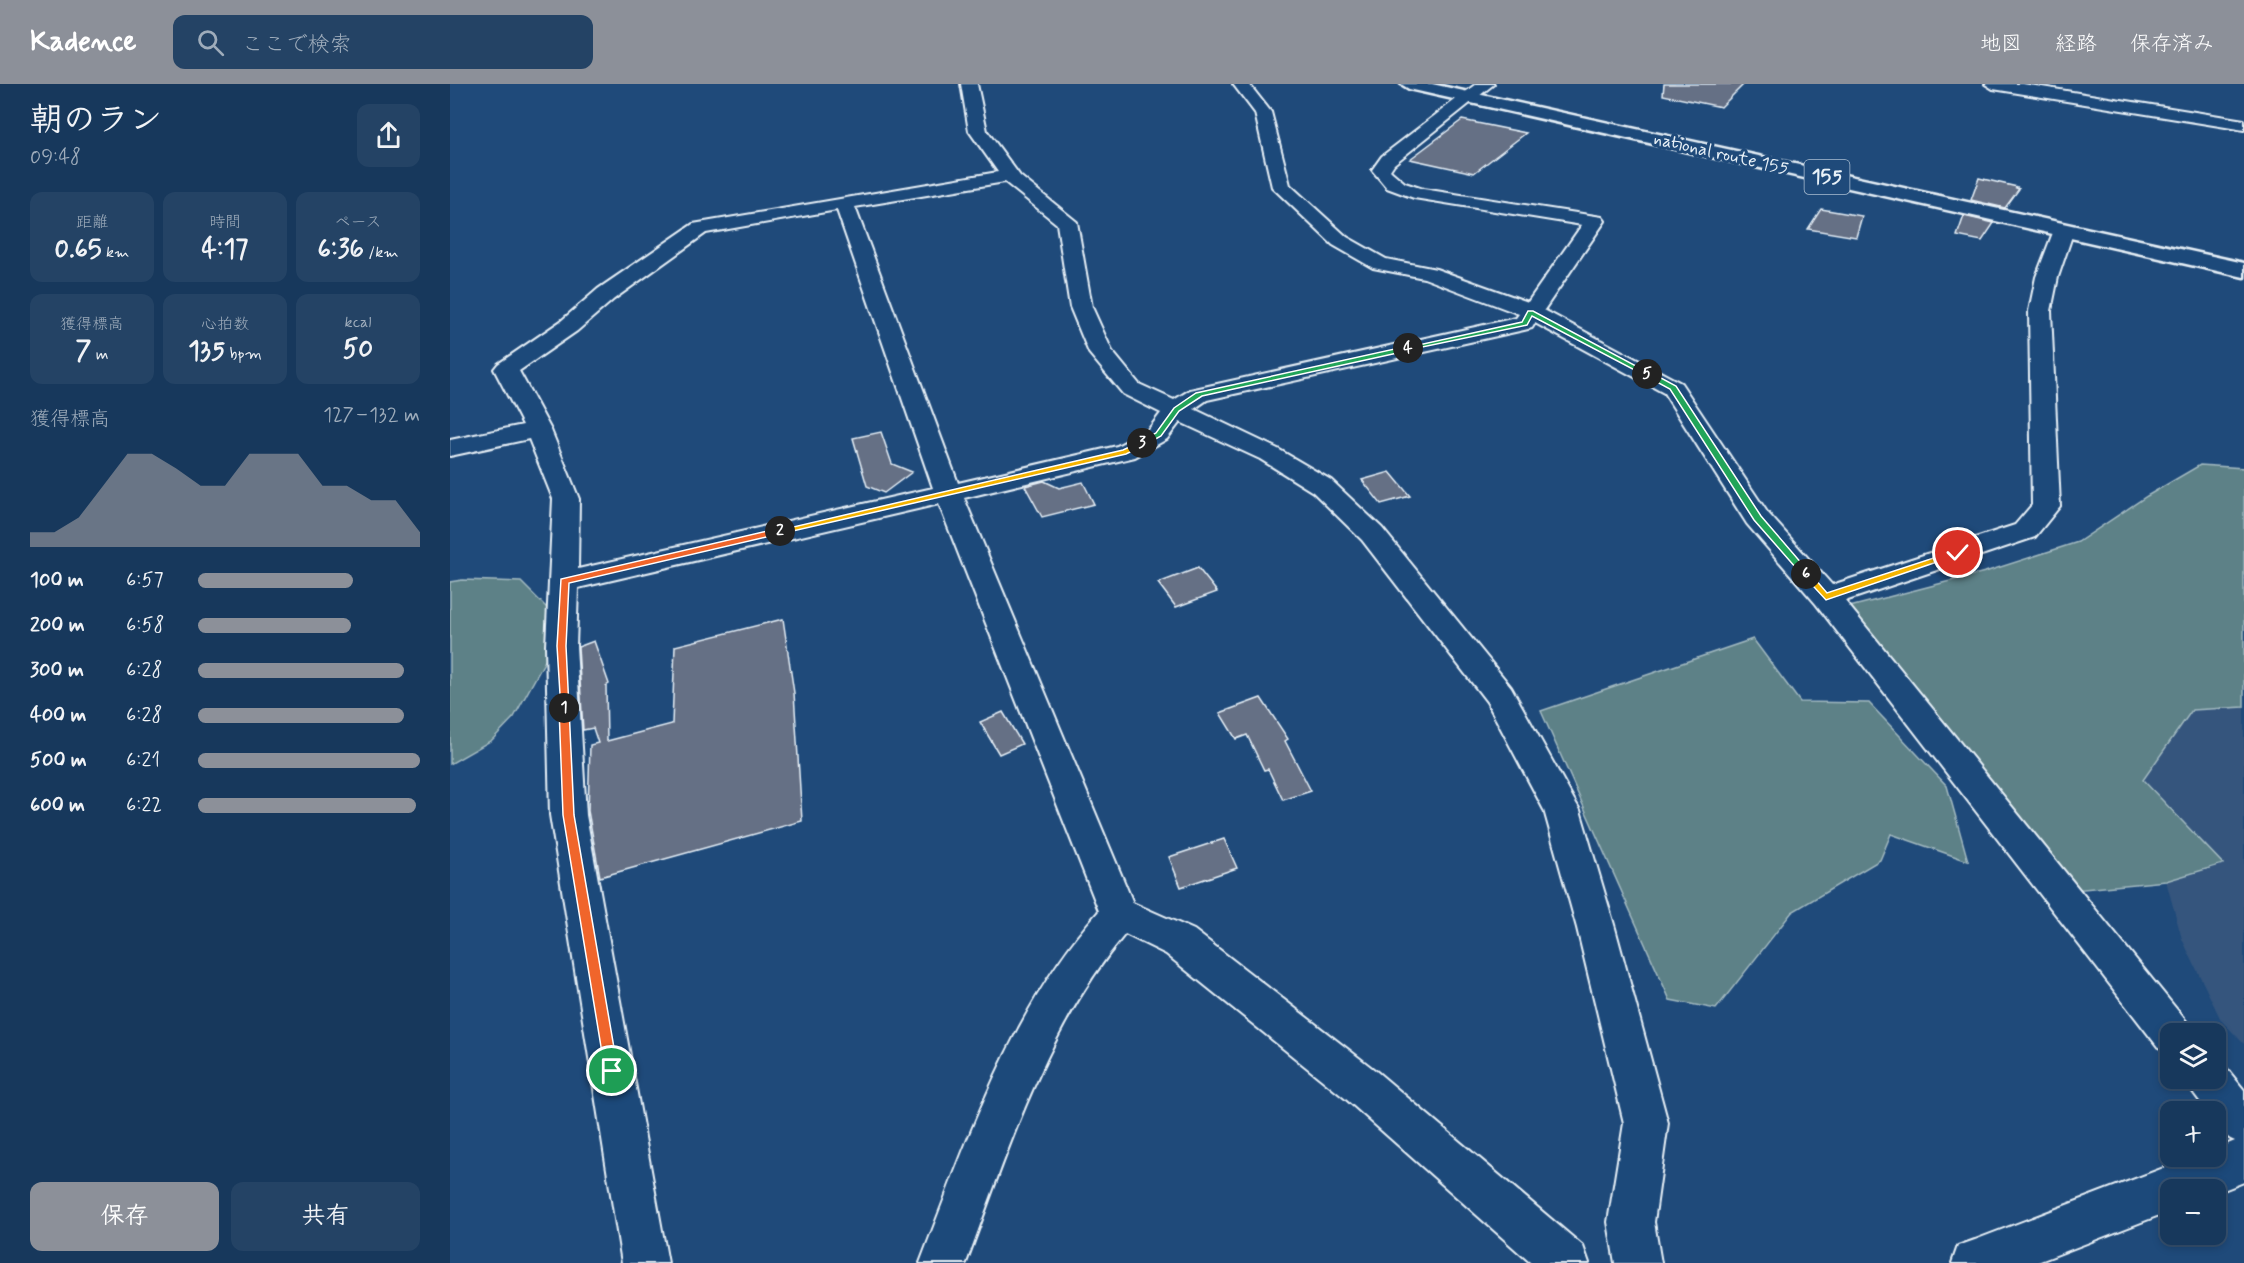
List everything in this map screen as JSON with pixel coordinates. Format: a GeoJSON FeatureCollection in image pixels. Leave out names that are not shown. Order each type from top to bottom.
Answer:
{"type":"FeatureCollection","features":[{"type":"Feature","properties":{"kind":"highway","name":"national route 155"},"geometry":{"type":"LineString","coordinates":[[1409,84],[1473,88],[2244,258]]}},
{"type":"Feature","properties":{"kind":"highway","name":"national route 155"},"geometry":{"type":"LineString","coordinates":[[1473,88],[2064,230],[2244,270]]}},
{"type":"Feature","properties":{"kind":"street"},"geometry":{"type":"LineString","coordinates":[[969,84],[978,132],[1013,180],[1067,222],[1081,307],[1101,353],[1131,389],[1269,454],[1322,486],[1372,534],[1500,695],[1562,810],[1596,928],[1646,1123],[1631,1222],[1638,1263]]}},
{"type":"Feature","properties":{"kind":"street"},"geometry":{"type":"LineString","coordinates":[[1241,84],[1263,112],[1281,188],[1340,241],[1380,264],[1429,273],[1516,304],[1673,388],[1757,518],[1826,597],[2163,1023]]}},
{"type":"Feature","properties":{"kind":"street"},"geometry":{"type":"LineString","coordinates":[[1993,84],[2244,125]]}},
{"type":"Feature","properties":{"kind":"street"},"geometry":{"type":"LineString","coordinates":[[564,582],[1126,452],[1158,434],[1177,409],[1199,395],[1524,323],[1595,221],[1422,194],[1398,187],[1386,180],[1381,170],[1388,160],[1473,88]]}},
{"type":"Feature","properties":{"kind":"street"},"geometry":{"type":"LineString","coordinates":[[2131,107],[2141,92]]}},
{"type":"Feature","properties":{"kind":"street"},"geometry":{"type":"LineString","coordinates":[[645,1263],[568,815],[561,646],[566,499],[538,430],[506,369],[569,326],[606,294],[700,228],[1011,175]]}},
{"type":"Feature","properties":{"kind":"street"},"geometry":{"type":"LineString","coordinates":[[844,204],[948,492],[1119,914],[1180,942],[1361,1085],[1566,1263]]}},
{"type":"Feature","properties":{"kind":"street"},"geometry":{"type":"LineString","coordinates":[[1826,597],[2025,531],[2046,506],[2040,311],[2046,277],[2064,230]]}},
{"type":"Feature","properties":{"kind":"street"},"geometry":{"type":"LineString","coordinates":[[450,448],[538,430]]}},
{"type":"Feature","properties":{"kind":"street"},"geometry":{"type":"LineString","coordinates":[[943,1263],[981,1164],[1034,1045],[1077,966],[1119,914]]}},
{"type":"Feature","properties":{"kind":"street"},"geometry":{"type":"LineString","coordinates":[[2217,1089],[2244,1124]]}},
{"type":"Feature","properties":{"kind":"street"},"geometry":{"type":"LineString","coordinates":[[1975,1263],[2244,1160]]}},
{"type":"Feature","properties":{"kind":"shaded area"},"geometry":{"type":"Polygon","coordinates":[[[2244,707],[2244,1044],[2221,1020],[2182,939],[2166,881],[2223,864],[2143,780],[2192,710],[2244,707]]]}},
{"type":"Feature","properties":{"kind":"green space"},"geometry":{"type":"Polygon","coordinates":[[[2200,465],[2244,468],[2244,707],[2192,710],[2143,780],[2223,864],[2166,881],[2073,890],[1842,609],[1985,572],[2078,542],[2147,496],[2200,465]]]}},
{"type":"Feature","properties":{"kind":"green space"},"geometry":{"type":"Polygon","coordinates":[[[462,580],[521,582],[552,613],[553,646],[514,717],[492,740],[450,764],[450,582],[462,580]]]}},
{"type":"Feature","properties":{"kind":"green space"},"geometry":{"type":"Polygon","coordinates":[[[1753,639],[1800,702],[1869,703],[1947,786],[1968,861],[1891,834],[1880,860],[1792,912],[1716,1009],[1670,1000],[1541,711],[1753,639]]]}},
{"type":"Feature","properties":{"kind":"building"},"geometry":{"type":"Polygon","coordinates":[[[1664,84],[1744,84],[1721,107],[1663,95],[1664,84]]]}},
{"type":"Feature","properties":{"kind":"building"},"geometry":{"type":"Polygon","coordinates":[[[1462,120],[1526,133],[1474,173],[1410,159],[1462,120]]]}},
{"type":"Feature","properties":{"kind":"building"},"geometry":{"type":"Polygon","coordinates":[[[1979,178],[2019,189],[2005,208],[1971,200],[1979,178]]]}},
{"type":"Feature","properties":{"kind":"building"},"geometry":{"type":"Polygon","coordinates":[[[1821,209],[1862,216],[1856,237],[1808,229],[1821,209]]]}},
{"type":"Feature","properties":{"kind":"building"},"geometry":{"type":"Polygon","coordinates":[[[1964,216],[1994,223],[1982,241],[1957,236],[1964,216]]]}},
{"type":"Feature","properties":{"kind":"building"},"geometry":{"type":"Polygon","coordinates":[[[881,432],[892,464],[912,472],[884,493],[867,486],[853,438],[881,432]]]}},
{"type":"Feature","properties":{"kind":"building"},"geometry":{"type":"Polygon","coordinates":[[[1390,472],[1410,496],[1381,504],[1362,480],[1390,472]]]}},
{"type":"Feature","properties":{"kind":"building"},"geometry":{"type":"Polygon","coordinates":[[[1044,481],[1059,488],[1083,482],[1094,504],[1042,517],[1025,486],[1044,481]]]}},
{"type":"Feature","properties":{"kind":"building"},"geometry":{"type":"Polygon","coordinates":[[[1198,568],[1217,592],[1176,607],[1158,583],[1198,568]]]}},
{"type":"Feature","properties":{"kind":"building"},"geometry":{"type":"Polygon","coordinates":[[[783,619],[794,693],[802,821],[600,877],[588,811],[590,745],[598,743],[593,728],[583,730],[578,647],[594,641],[609,684],[606,686],[607,741],[672,724],[675,646],[783,619]]]}},
{"type":"Feature","properties":{"kind":"building"},"geometry":{"type":"Polygon","coordinates":[[[1261,698],[1288,739],[1285,741],[1311,791],[1283,800],[1268,769],[1264,770],[1247,735],[1236,739],[1220,713],[1261,698]]]}},
{"type":"Feature","properties":{"kind":"building"},"geometry":{"type":"Polygon","coordinates":[[[1003,712],[1022,744],[999,754],[980,722],[1003,712]]]}},
{"type":"Feature","properties":{"kind":"building"},"geometry":{"type":"Polygon","coordinates":[[[1224,839],[1237,868],[1181,887],[1169,857],[1224,839]]]}},
{"type":"Feature","properties":{"kind":"route"},"geometry":{"type":"LineString","coordinates":[[612,1071],[568,815],[561,646],[564,582],[1126,452],[1158,434],[1177,409],[1199,395],[1276,376],[1524,323],[1530,312],[1673,388],[1757,518],[1826,597],[1958,553]]}}]}
